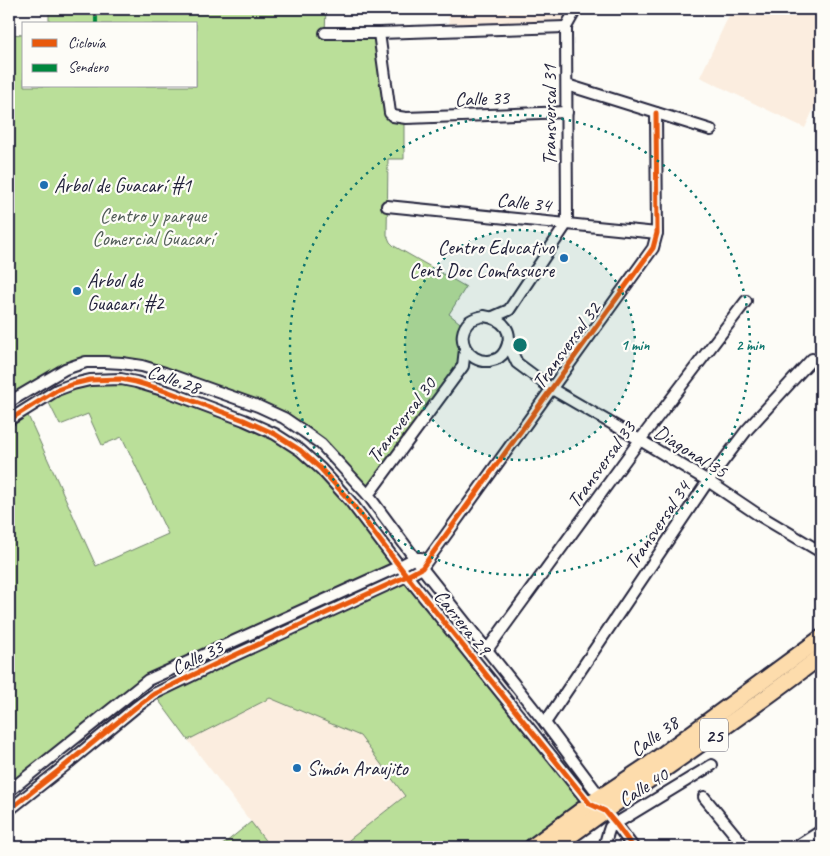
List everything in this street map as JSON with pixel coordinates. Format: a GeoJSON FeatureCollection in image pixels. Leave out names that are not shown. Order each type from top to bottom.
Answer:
{"type":"FeatureCollection","features":[{"type":"Feature","properties":{"kind":"highway","name":"Calle 38"},"geometry":{"type":"LineString","coordinates":[[555,847],[599,804],[655,760],[821,638]]}},
{"type":"Feature","properties":{"kind":"highway","name":"Calle 38"},"geometry":{"type":"LineString","coordinates":[[532,847],[776,691],[821,656]]}},
{"type":"Feature","properties":{"kind":"street"},"geometry":{"type":"LineString","coordinates":[[325,33],[566,27],[576,9]]}},
{"type":"Feature","properties":{"kind":"street","name":"Transversal 31"},"geometry":{"type":"LineString","coordinates":[[566,27],[567,224]]}},
{"type":"Feature","properties":{"kind":"street","name":"Calle 33"},"geometry":{"type":"LineString","coordinates":[[379,33],[390,113],[393,116],[406,118],[567,112]]}},
{"type":"Feature","properties":{"kind":"street"},"geometry":{"type":"LineString","coordinates":[[567,85],[711,130]]}},
{"type":"Feature","properties":{"kind":"street","name":"Transversal 32"},"geometry":{"type":"LineString","coordinates":[[422,568],[653,248],[656,233],[656,113]]}},
{"type":"Feature","properties":{"kind":"street","name":"Calle 34"},"geometry":{"type":"LineString","coordinates":[[387,206],[656,233]]}},
{"type":"Feature","properties":{"kind":"street"},"geometry":{"type":"LineString","coordinates":[[463,366],[495,360],[501,357],[508,344],[509,310],[567,224]]}},
{"type":"Feature","properties":{"kind":"street","name":"Transversal 33"},"geometry":{"type":"LineString","coordinates":[[487,650],[640,440],[746,301]]}},
{"type":"Feature","properties":{"kind":"street"},"geometry":{"type":"LineString","coordinates":[[493,317],[509,310]]}},
{"type":"Feature","properties":{"kind":"street"},"geometry":{"type":"LineString","coordinates":[[483,362],[475,359],[465,349],[463,344],[463,333],[470,320],[484,316],[493,317],[501,321],[508,332]]}},
{"type":"Feature","properties":{"kind":"street","name":"Diagonal 35"},"geometry":{"type":"LineString","coordinates":[[508,344],[517,363],[552,390],[640,440],[821,552]]}},
{"type":"Feature","properties":{"kind":"street","name":"Transversal 30"},"geometry":{"type":"LineString","coordinates":[[368,495],[463,366],[465,349]]}},
{"type":"Feature","properties":{"kind":"street","name":"Transversal 34"},"geometry":{"type":"LineString","coordinates":[[545,722],[708,481],[746,431],[812,359]]}},
{"type":"Feature","properties":{"kind":"street","name":"Diagonal 35"},"geometry":{"type":"LineString","coordinates":[[495,360],[517,363]]}},
{"type":"Feature","properties":{"kind":"street","name":"Calle 28"},"geometry":{"type":"LineString","coordinates":[[9,402],[65,369],[86,362],[104,362],[142,366],[258,406]]}},
{"type":"Feature","properties":{"kind":"street","name":"Calle 28"},"geometry":{"type":"LineString","coordinates":[[9,420],[57,390],[73,384],[90,380],[121,379],[169,392],[244,420],[275,434],[300,450]]}},
{"type":"Feature","properties":{"kind":"street","name":"Carrera 29"},"geometry":{"type":"LineString","coordinates":[[258,406],[284,418],[321,444],[368,495],[422,568],[545,722],[599,804]]}},
{"type":"Feature","properties":{"kind":"street","name":"Carrera 29"},"geometry":{"type":"LineString","coordinates":[[300,450],[321,468],[350,501],[407,576],[599,804]]}},
{"type":"Feature","properties":{"kind":"street"},"geometry":{"type":"LineString","coordinates":[[416,558],[430,557]]}},
{"type":"Feature","properties":{"kind":"street","name":"Calle 33"},"geometry":{"type":"LineString","coordinates":[[9,790],[148,680],[416,558]]}},
{"type":"Feature","properties":{"kind":"street","name":"Calle 33"},"geometry":{"type":"LineString","coordinates":[[9,810],[154,694],[422,568]]}},
{"type":"Feature","properties":{"kind":"street"},"geometry":{"type":"LineString","coordinates":[[58,752],[67,764]]}},
{"type":"Feature","properties":{"kind":"street","name":"Calle 40"},"geometry":{"type":"LineString","coordinates":[[604,847],[610,827],[712,765]]}},
{"type":"Feature","properties":{"kind":"street"},"geometry":{"type":"LineString","coordinates":[[704,797],[745,847]]}},
{"type":"Feature","properties":{"kind":"street"},"geometry":{"type":"LineString","coordinates":[[599,804],[633,847]]}},
{"type":"Feature","properties":{"kind":"street"},"geometry":{"type":"LineString","coordinates":[[796,847],[821,831]]}},
{"type":"Feature","properties":{"kind":"shaded area"},"geometry":{"type":"Polygon","coordinates":[[[448,9],[568,9],[563,20],[449,24],[448,9]]]}},
{"type":"Feature","properties":{"kind":"shaded area"},"geometry":{"type":"Polygon","coordinates":[[[732,9],[821,9],[821,93],[805,128],[700,77],[732,9]]]}},
{"type":"Feature","properties":{"kind":"shaded area","name":"Simón Araujito"},"geometry":{"type":"Polygon","coordinates":[[[270,698],[360,736],[405,796],[340,847],[270,847],[188,740],[270,698]]]}},
{"type":"Feature","properties":{"kind":"green space","name":"Centro y parque Comercial Guacarí"},"geometry":{"type":"Polygon","coordinates":[[[49,9],[326,9],[325,33],[379,33],[390,113],[404,118],[404,159],[388,159],[387,235],[394,246],[466,287],[449,314],[465,327],[463,366],[368,495],[338,463],[284,418],[165,373],[86,362],[9,402],[9,34],[22,35],[22,88],[198,88],[198,22],[49,22],[49,9]]]}},
{"type":"Feature","properties":{"kind":"green space"},"geometry":{"type":"Polygon","coordinates":[[[105,379],[169,392],[300,450],[400,566],[148,680],[9,791],[9,420],[25,409],[96,566],[168,534],[122,437],[102,445],[88,414],[60,425],[46,397],[105,379]]]}},
{"type":"Feature","properties":{"kind":"green space"},"geometry":{"type":"Polygon","coordinates":[[[407,576],[590,804],[532,847],[340,847],[405,796],[360,736],[270,698],[188,740],[154,694],[407,576]]]}},
{"type":"Feature","properties":{"kind":"green space"},"geometry":{"type":"Polygon","coordinates":[[[251,822],[270,847],[220,847],[251,822]]]}},
{"type":"Feature","properties":{"kind":"marked path"},"geometry":{"type":"LineString","coordinates":[[96,9],[96,22]]}},
{"type":"Feature","properties":{"kind":"cycle path"},"geometry":{"type":"LineString","coordinates":[[9,810],[154,694],[422,568],[653,248],[657,233],[656,113]]}},
{"type":"Feature","properties":{"kind":"cycle path"},"geometry":{"type":"LineString","coordinates":[[9,420],[57,390],[73,384],[90,380],[121,379],[169,392],[244,420],[275,434],[300,450],[321,469],[350,501],[407,576],[590,804],[605,811],[633,847]]}},
{"type":"Feature","properties":{"kind":"place","name":"Árbol de Guacarí #1"},"geometry":{"type":"Point","coordinates":[44,185]}},
{"type":"Feature","properties":{"kind":"place","name":"Centro Educativo Cent Doc Comfasucre"},"geometry":{"type":"Point","coordinates":[564,258]}},
{"type":"Feature","properties":{"kind":"place","name":"Árbol de Guacarí #2"},"geometry":{"type":"Point","coordinates":[77,291]}},
{"type":"Feature","properties":{"kind":"place","name":"Simón Araujito"},"geometry":{"type":"Point","coordinates":[297,768]}}]}
